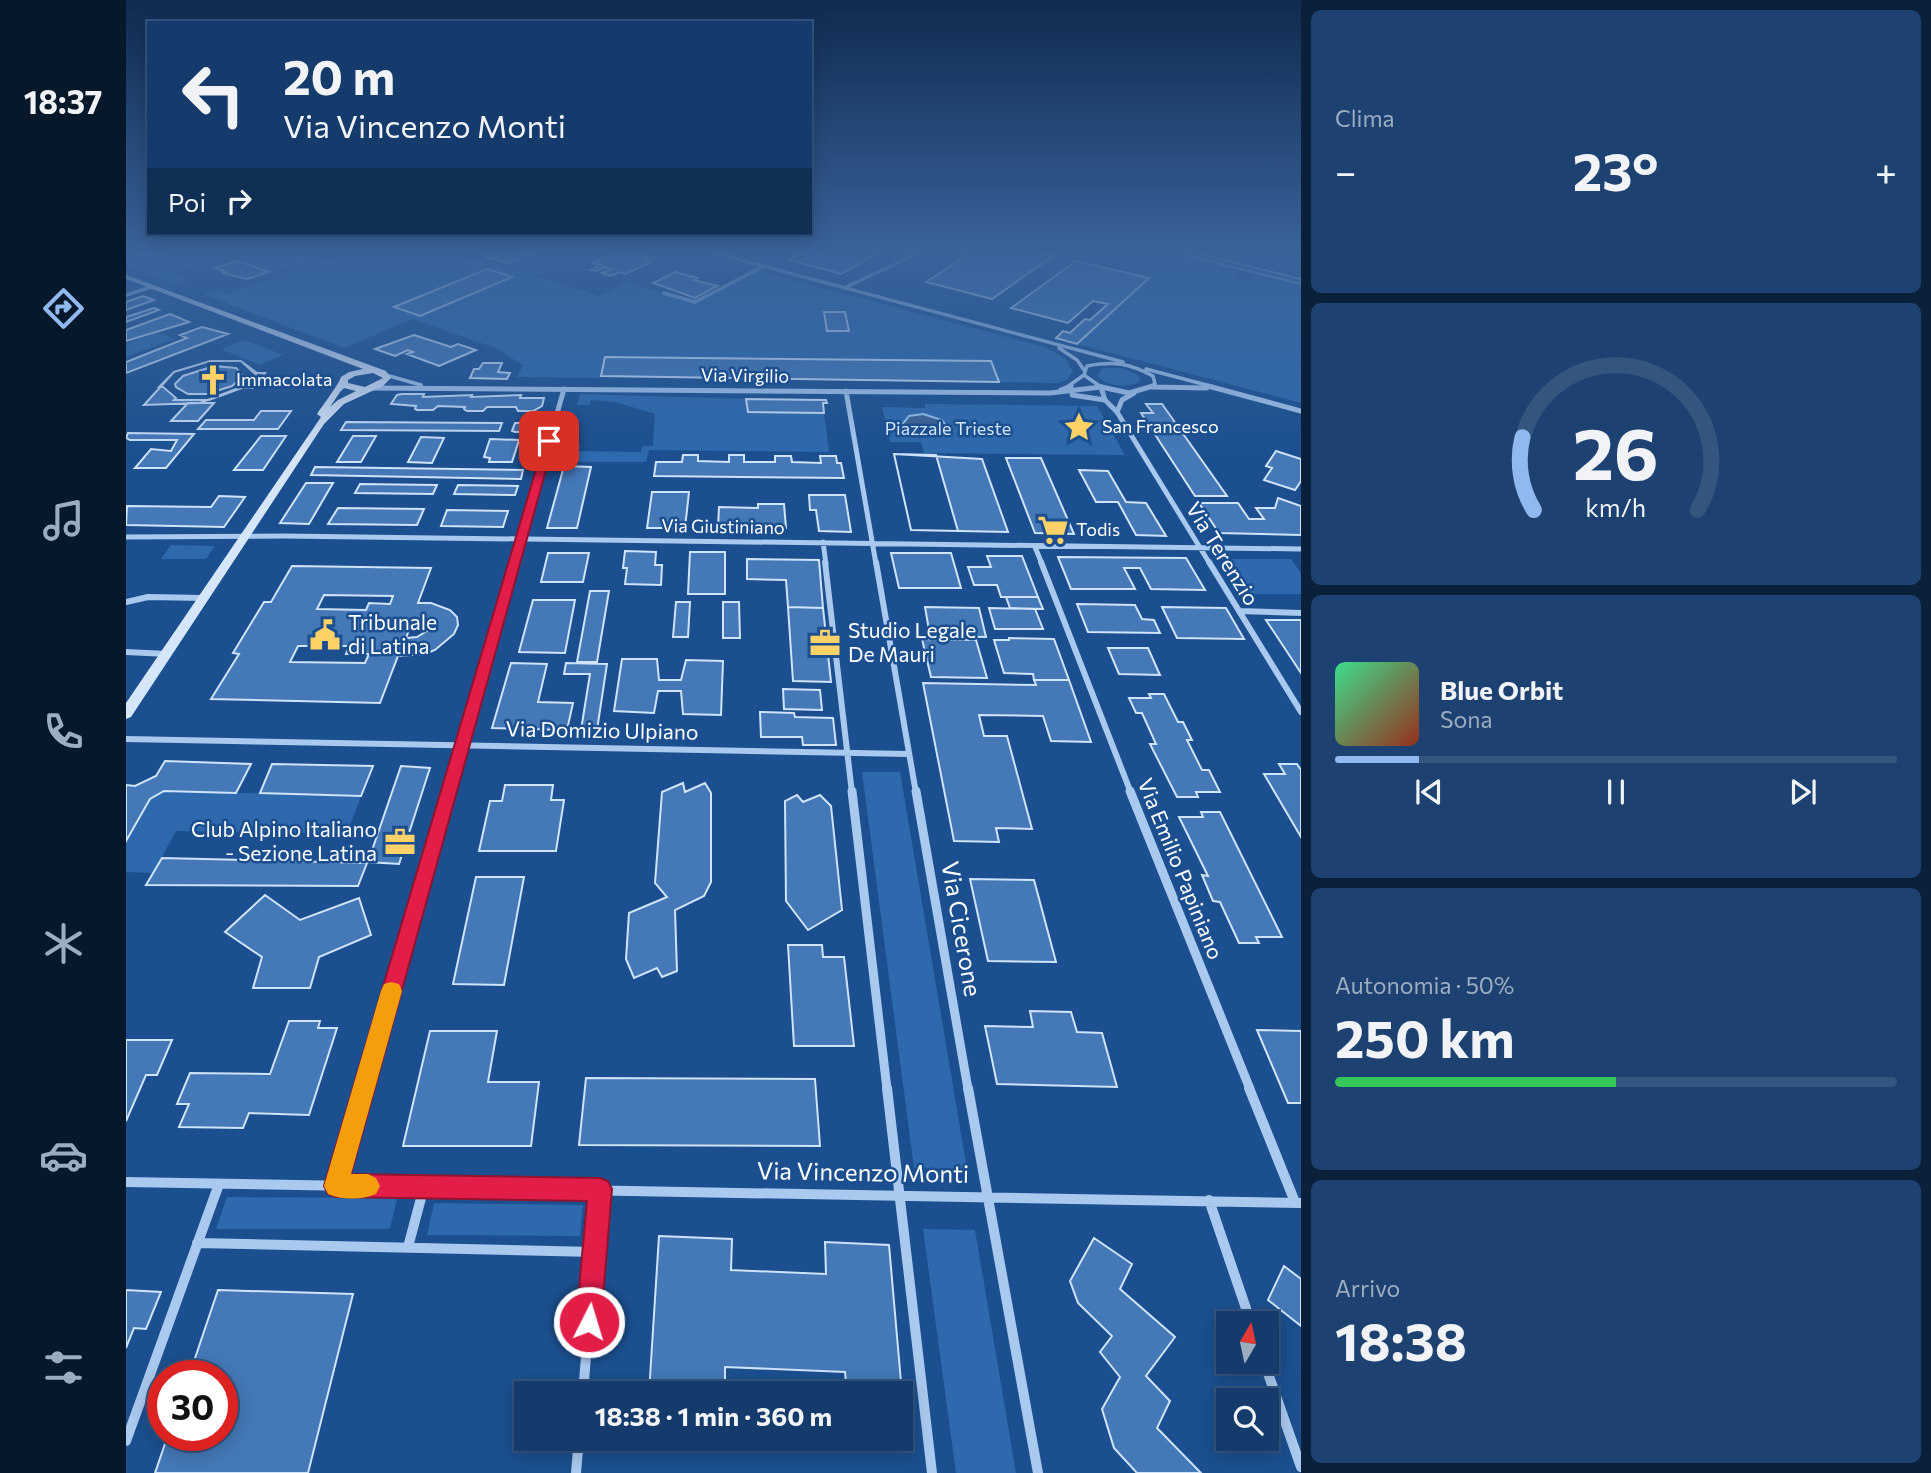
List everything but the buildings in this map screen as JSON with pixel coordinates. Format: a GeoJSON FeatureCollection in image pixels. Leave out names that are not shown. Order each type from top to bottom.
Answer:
{"type":"FeatureCollection","features":[{"type":"Feature","properties":{"kind":"main road"},"geometry":{"type":"LineString","coordinates":[[126,715],[321,422],[341,402],[385,381],[386,375],[234,319]]}},
{"type":"Feature","properties":{"kind":"main road"},"geometry":{"type":"LineString","coordinates":[[328,354],[344,382],[351,388],[370,388]]}},
{"type":"Feature","properties":{"kind":"main road"},"geometry":{"type":"LineString","coordinates":[[321,422],[336,390],[352,374],[373,370]]}},
{"type":"Feature","properties":{"kind":"street"},"geometry":{"type":"LineString","coordinates":[[958,319],[1301,411]]}},
{"type":"Feature","properties":{"kind":"street"},"geometry":{"type":"LineString","coordinates":[[1049,343],[1073,356],[1084,372],[1101,387],[1135,392]]}},
{"type":"Feature","properties":{"kind":"street","name":"Via Virgilio"},"geometry":{"type":"LineString","coordinates":[[1050,393],[1073,385],[1093,363],[1123,362]]}},
{"type":"Feature","properties":{"kind":"street"},"geometry":{"type":"LineString","coordinates":[[1142,368],[1153,376],[1155,384],[1152,387]]}},
{"type":"Feature","properties":{"kind":"street"},"geometry":{"type":"LineString","coordinates":[[386,375],[405,382],[439,387]]}},
{"type":"Feature","properties":{"kind":"street"},"geometry":{"type":"LineString","coordinates":[[1116,412],[1122,400],[1135,392],[1152,387],[1188,386],[1231,392]]}},
{"type":"Feature","properties":{"kind":"street"},"geometry":{"type":"LineString","coordinates":[[370,388],[439,387]]}},
{"type":"Feature","properties":{"kind":"street","name":"Via Virgilio"},"geometry":{"type":"LineString","coordinates":[[439,387],[1050,393],[1105,400]]}},
{"type":"Feature","properties":{"kind":"street","name":"Via Virgilio"},"geometry":{"type":"LineString","coordinates":[[1050,393],[1101,387]]}},
{"type":"Feature","properties":{"kind":"street","name":"Via Terenzio"},"geometry":{"type":"LineString","coordinates":[[1101,387],[1105,400],[1116,412],[1301,712]]}},
{"type":"Feature","properties":{"kind":"street"},"geometry":{"type":"LineString","coordinates":[[336,1186],[564,389]]}},
{"type":"Feature","properties":{"kind":"street","name":"Via Cicerone"},"geometry":{"type":"LineString","coordinates":[[846,391],[986,1196],[1038,1473]]}},
{"type":"Feature","properties":{"kind":"street","name":"Via Giustiniano"},"geometry":{"type":"LineString","coordinates":[[126,537],[823,542],[1301,550]]}},
{"type":"Feature","properties":{"kind":"street"},"geometry":{"type":"LineString","coordinates":[[823,542],[932,1473]]}},
{"type":"Feature","properties":{"kind":"street","name":"Via Emilio Papiniano"},"geometry":{"type":"LineString","coordinates":[[1035,547],[1115,753],[1298,1203]]}},
{"type":"Feature","properties":{"kind":"street"},"geometry":{"type":"LineString","coordinates":[[126,602],[148,597],[204,598]]}},
{"type":"Feature","properties":{"kind":"street"},"geometry":{"type":"LineString","coordinates":[[1238,611],[1301,613]]}},
{"type":"Feature","properties":{"kind":"street"},"geometry":{"type":"LineString","coordinates":[[126,652],[167,654]]}},
{"type":"Feature","properties":{"kind":"street","name":"Via Domizio Ulpiano"},"geometry":{"type":"LineString","coordinates":[[126,739],[909,754]]}},
{"type":"Feature","properties":{"kind":"street","name":"Via Vincenzo Monti"},"geometry":{"type":"LineString","coordinates":[[126,1182],[1298,1203]]}},
{"type":"Feature","properties":{"kind":"street"},"geometry":{"type":"LineString","coordinates":[[126,1441],[219,1184]]}},
{"type":"Feature","properties":{"kind":"street"},"geometry":{"type":"LineString","coordinates":[[408,1247],[424,1187]]}},
{"type":"Feature","properties":{"kind":"street"},"geometry":{"type":"LineString","coordinates":[[584,1381],[600,1189]]}},
{"type":"Feature","properties":{"kind":"street"},"geometry":{"type":"LineString","coordinates":[[1209,1200],[1247,1311]]}},
{"type":"Feature","properties":{"kind":"street"},"geometry":{"type":"LineString","coordinates":[[197,1243],[594,1252]]}},
{"type":"Feature","properties":{"kind":"street"},"geometry":{"type":"LineString","coordinates":[[1268,1374],[1301,1467]]}},
{"type":"Feature","properties":{"kind":"street"},"geometry":{"type":"LineString","coordinates":[[576,1473],[578,1451]]}},
{"type":"Feature","properties":{"kind":"green space"},"geometry":{"type":"Polygon","coordinates":[[[268,319],[939,319],[1045,347],[1065,358],[1073,371],[1068,379],[1059,383],[999,382],[990,361],[605,358],[600,378],[517,377],[523,365],[498,349],[412,319],[344,348],[268,319]]]}},
{"type":"Feature","properties":{"kind":"green space"},"geometry":{"type":"Polygon","coordinates":[[[1105,319],[1301,319],[1301,403],[1077,344],[1105,319]]]}},
{"type":"Feature","properties":{"kind":"green space"},"geometry":{"type":"Polygon","coordinates":[[[159,332],[174,339],[126,357],[126,344],[159,332]]]}},
{"type":"Feature","properties":{"kind":"green space"},"geometry":{"type":"Polygon","coordinates":[[[245,340],[283,355],[260,365],[221,349],[245,340]]]}},
{"type":"Feature","properties":{"kind":"green space"},"geometry":{"type":"Polygon","coordinates":[[[1102,368],[1121,368],[1138,375],[1140,381],[1123,386],[1112,384],[1097,376],[1102,368]]]}},
{"type":"Feature","properties":{"kind":"green space","name":"Piazzale Trieste"},"geometry":{"type":"Polygon","coordinates":[[[580,394],[746,399],[748,412],[824,413],[829,452],[649,450],[646,462],[563,462],[567,445],[580,445],[579,451],[641,452],[642,446],[653,446],[655,414],[616,402],[591,400],[589,405],[577,405],[580,394]]]}},
{"type":"Feature","properties":{"kind":"green space","name":"Piazzale Trieste"},"geometry":{"type":"Polygon","coordinates":[[[925,404],[1097,406],[1125,455],[924,453],[921,442],[890,442],[882,407],[925,408],[925,404]]]}},
{"type":"Feature","properties":{"kind":"green space"},"geometry":{"type":"Polygon","coordinates":[[[171,545],[215,546],[206,559],[161,559],[171,545]]]}},
{"type":"Feature","properties":{"kind":"green space"},"geometry":{"type":"Polygon","coordinates":[[[1229,559],[1291,559],[1301,573],[1301,594],[1251,594],[1229,559]]]}},
{"type":"Feature","properties":{"kind":"green space"},"geometry":{"type":"Polygon","coordinates":[[[862,772],[900,772],[967,1169],[914,1168],[862,772]]]}},
{"type":"Feature","properties":{"kind":"green space"},"geometry":{"type":"Polygon","coordinates":[[[164,791],[361,796],[347,834],[176,831],[153,873],[126,872],[126,841],[150,799],[164,791]]]}},
{"type":"Feature","properties":{"kind":"green space"},"geometry":{"type":"Polygon","coordinates":[[[227,1197],[397,1198],[390,1229],[216,1229],[227,1197]]]}},
{"type":"Feature","properties":{"kind":"green space"},"geometry":{"type":"Polygon","coordinates":[[[434,1203],[583,1205],[580,1236],[427,1235],[434,1203]]]}},
{"type":"Feature","properties":{"kind":"green space"},"geometry":{"type":"Polygon","coordinates":[[[923,1229],[975,1230],[1016,1473],[956,1473],[923,1229]]]}},
{"type":"Feature","properties":{"kind":"shaded area"},"geometry":{"type":"Polygon","coordinates":[[[923,414],[942,420],[946,430],[935,435],[922,435],[911,432],[902,425],[909,416],[923,414]]]}},
{"type":"Feature","properties":{"kind":"slow traffic"},"geometry":{"type":"LineString","coordinates":[[368,1186],[336,1186],[391,991]]}},
{"type":"Feature","properties":{"kind":"place","name":"Immacolata"},"geometry":{"type":"Point","coordinates":[213,380]}},
{"type":"Feature","properties":{"kind":"place","name":"San Francesco"},"geometry":{"type":"Point","coordinates":[1079,427]}},
{"type":"Feature","properties":{"kind":"place","name":"Todis"},"geometry":{"type":"Point","coordinates":[1053,530]}},
{"type":"Feature","properties":{"kind":"place","name":"Tribunale di Latina"},"geometry":{"type":"Point","coordinates":[325,635]}},
{"type":"Feature","properties":{"kind":"place","name":"Studio Legale De Mauri"},"geometry":{"type":"Point","coordinates":[825,643]}},
{"type":"Feature","properties":{"kind":"place","name":"Club Alpino Italiano - Sezione Latina"},"geometry":{"type":"Point","coordinates":[400,842]}},
{"type":"Feature","properties":{"kind":"route"},"geometry":{"type":"LineString","coordinates":[[549,441],[336,1186],[600,1189],[589,1322]]}}]}
